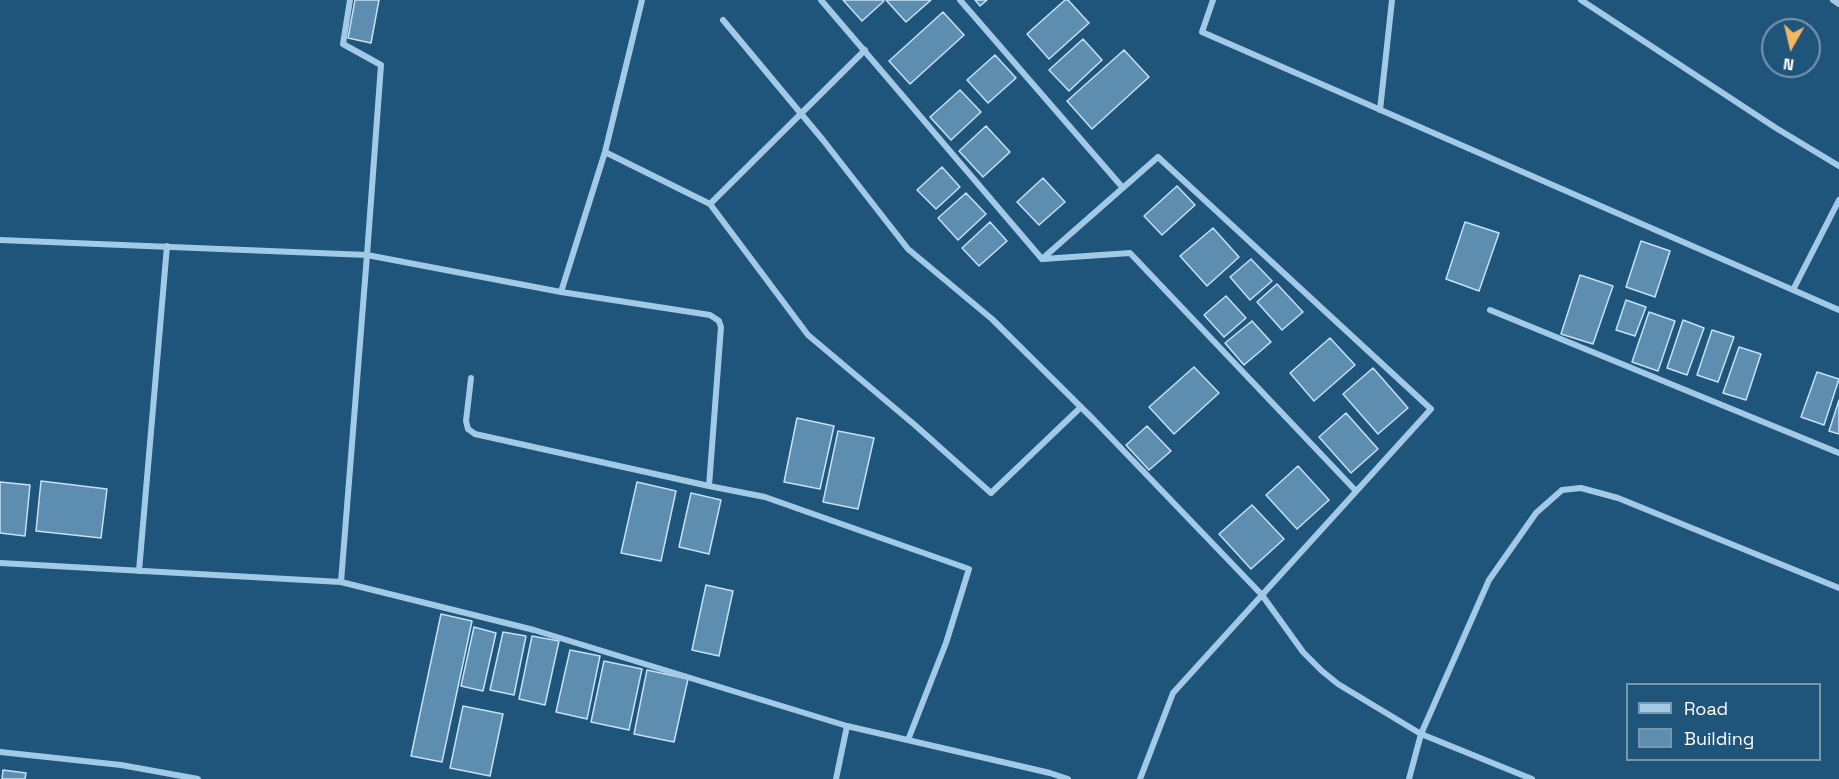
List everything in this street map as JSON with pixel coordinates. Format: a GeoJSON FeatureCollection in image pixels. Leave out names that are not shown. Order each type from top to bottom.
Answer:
{"type":"FeatureCollection","features":[{"type":"Feature","properties":{"kind":"street"},"geometry":{"type":"LineString","coordinates":[[341,582],[381,65],[343,44],[350,0]]}},
{"type":"Feature","properties":{"kind":"street"},"geometry":{"type":"LineString","coordinates":[[561,292],[605,152],[642,0]]}},
{"type":"Feature","properties":{"kind":"street"},"geometry":{"type":"LineString","coordinates":[[821,0],[1042,259]]}},
{"type":"Feature","properties":{"kind":"street"},"geometry":{"type":"LineString","coordinates":[[960,0],[1123,188]]}},
{"type":"Feature","properties":{"kind":"street"},"geometry":{"type":"LineString","coordinates":[[1213,0],[1202,32],[1839,310]]}},
{"type":"Feature","properties":{"kind":"street"},"geometry":{"type":"LineString","coordinates":[[1380,110],[1392,0]]}},
{"type":"Feature","properties":{"kind":"street"},"geometry":{"type":"LineString","coordinates":[[1581,0],[1776,128],[1839,166]]}},
{"type":"Feature","properties":{"kind":"street"},"geometry":{"type":"LineString","coordinates":[[1833,0],[1839,4]]}},
{"type":"Feature","properties":{"kind":"street"},"geometry":{"type":"LineString","coordinates":[[723,20],[908,249],[992,319],[1081,407],[1262,595],[1303,652],[1322,671],[1338,684],[1421,734],[1532,779]]}},
{"type":"Feature","properties":{"kind":"street"},"geometry":{"type":"LineString","coordinates":[[710,204],[865,50]]}},
{"type":"Feature","properties":{"kind":"street"},"geometry":{"type":"LineString","coordinates":[[605,152],[710,204],[808,334],[991,493],[1081,407]]}},
{"type":"Feature","properties":{"kind":"street"},"geometry":{"type":"LineString","coordinates":[[1042,259],[1158,157],[1431,409],[1173,693],[1140,779]]}},
{"type":"Feature","properties":{"kind":"street"},"geometry":{"type":"LineString","coordinates":[[1793,290],[1839,200]]}},
{"type":"Feature","properties":{"kind":"street"},"geometry":{"type":"LineString","coordinates":[[0,240],[367,255],[561,292],[710,315],[719,321],[721,327],[709,486]]}},
{"type":"Feature","properties":{"kind":"street"},"geometry":{"type":"LineString","coordinates":[[139,571],[166,246]]}},
{"type":"Feature","properties":{"kind":"street"},"geometry":{"type":"LineString","coordinates":[[1042,259],[1130,253],[1356,491]]}},
{"type":"Feature","properties":{"kind":"street"},"geometry":{"type":"LineString","coordinates":[[1490,310],[1839,453]]}},
{"type":"Feature","properties":{"kind":"street"},"geometry":{"type":"LineString","coordinates":[[471,378],[466,421],[468,429],[475,435],[765,497],[969,569],[946,643],[908,740]]}},
{"type":"Feature","properties":{"kind":"street"},"geometry":{"type":"LineString","coordinates":[[1408,779],[1421,734],[1489,580],[1536,513],[1562,490],[1581,488],[1617,498],[1839,588]]}},
{"type":"Feature","properties":{"kind":"street"},"geometry":{"type":"LineString","coordinates":[[0,563],[341,582],[534,630],[847,726],[1068,779]]}},
{"type":"Feature","properties":{"kind":"street"},"geometry":{"type":"LineString","coordinates":[[836,779],[847,726]]}},
{"type":"Feature","properties":{"kind":"street"},"geometry":{"type":"LineString","coordinates":[[0,752],[121,765],[198,779]]}},
{"type":"Feature","properties":{"kind":"building"},"geometry":{"type":"Polygon","coordinates":[[[355,0],[379,0],[371,43],[348,38],[355,0]]]}},
{"type":"Feature","properties":{"kind":"building"},"geometry":{"type":"Polygon","coordinates":[[[843,0],[883,0],[884,1],[862,21],[843,0]]]}},
{"type":"Feature","properties":{"kind":"building"},"geometry":{"type":"Polygon","coordinates":[[[886,0],[931,0],[906,22],[886,0]]]}},
{"type":"Feature","properties":{"kind":"building"},"geometry":{"type":"Polygon","coordinates":[[[975,0],[987,0],[980,6],[975,0]]]}},
{"type":"Feature","properties":{"kind":"building"},"geometry":{"type":"Polygon","coordinates":[[[1065,0],[1068,0],[1089,23],[1049,59],[1027,34],[1065,0]]]}},
{"type":"Feature","properties":{"kind":"building"},"geometry":{"type":"Polygon","coordinates":[[[943,12],[964,35],[910,84],[889,61],[943,12]]]}},
{"type":"Feature","properties":{"kind":"building"},"geometry":{"type":"Polygon","coordinates":[[[1083,39],[1102,60],[1069,91],[1049,70],[1083,39]]]}},
{"type":"Feature","properties":{"kind":"building"},"geometry":{"type":"Polygon","coordinates":[[[1124,50],[1149,77],[1092,129],[1067,101],[1124,50]]]}},
{"type":"Feature","properties":{"kind":"building"},"geometry":{"type":"Polygon","coordinates":[[[995,55],[1016,78],[988,103],[967,80],[995,55]]]}},
{"type":"Feature","properties":{"kind":"building"},"geometry":{"type":"Polygon","coordinates":[[[960,90],[981,112],[951,140],[930,117],[960,90]]]}},
{"type":"Feature","properties":{"kind":"building"},"geometry":{"type":"Polygon","coordinates":[[[986,126],[1010,152],[983,177],[959,151],[986,126]]]}},
{"type":"Feature","properties":{"kind":"building"},"geometry":{"type":"Polygon","coordinates":[[[942,167],[960,187],[936,209],[917,190],[942,167]]]}},
{"type":"Feature","properties":{"kind":"building"},"geometry":{"type":"Polygon","coordinates":[[[1043,178],[1065,202],[1039,225],[1017,202],[1043,178]]]}},
{"type":"Feature","properties":{"kind":"building"},"geometry":{"type":"Polygon","coordinates":[[[1177,186],[1195,205],[1162,235],[1144,216],[1177,186]]]}},
{"type":"Feature","properties":{"kind":"building"},"geometry":{"type":"Polygon","coordinates":[[[966,193],[986,214],[958,240],[938,218],[966,193]]]}},
{"type":"Feature","properties":{"kind":"building"},"geometry":{"type":"Polygon","coordinates":[[[990,222],[1007,241],[979,266],[962,248],[990,222]]]}},
{"type":"Feature","properties":{"kind":"building"},"geometry":{"type":"Polygon","coordinates":[[[1465,222],[1499,233],[1479,291],[1446,279],[1465,222]]]}},
{"type":"Feature","properties":{"kind":"building"},"geometry":{"type":"Polygon","coordinates":[[[1213,228],[1239,257],[1207,286],[1180,256],[1213,228]]]}},
{"type":"Feature","properties":{"kind":"building"},"geometry":{"type":"Polygon","coordinates":[[[1641,241],[1670,251],[1655,297],[1626,287],[1641,241]]]}},
{"type":"Feature","properties":{"kind":"building"},"geometry":{"type":"Polygon","coordinates":[[[1251,259],[1272,281],[1250,300],[1230,277],[1251,259]]]}},
{"type":"Feature","properties":{"kind":"building"},"geometry":{"type":"Polygon","coordinates":[[[1580,275],[1613,286],[1593,344],[1561,334],[1580,275]]]}},
{"type":"Feature","properties":{"kind":"building"},"geometry":{"type":"Polygon","coordinates":[[[1277,284],[1303,312],[1282,330],[1257,302],[1277,284]]]}},
{"type":"Feature","properties":{"kind":"building"},"geometry":{"type":"Polygon","coordinates":[[[1226,296],[1246,318],[1224,337],[1204,315],[1226,296]]]}},
{"type":"Feature","properties":{"kind":"building"},"geometry":{"type":"Polygon","coordinates":[[[1626,300],[1646,307],[1635,336],[1616,330],[1626,300]]]}},
{"type":"Feature","properties":{"kind":"building"},"geometry":{"type":"Polygon","coordinates":[[[1649,312],[1675,321],[1658,371],[1632,362],[1649,312]]]}},
{"type":"Feature","properties":{"kind":"building"},"geometry":{"type":"Polygon","coordinates":[[[1683,320],[1704,328],[1687,375],[1667,368],[1683,320]]]}},
{"type":"Feature","properties":{"kind":"building"},"geometry":{"type":"Polygon","coordinates":[[[1252,321],[1271,342],[1244,365],[1225,343],[1252,321]]]}},
{"type":"Feature","properties":{"kind":"building"},"geometry":{"type":"Polygon","coordinates":[[[1712,330],[1734,337],[1718,382],[1697,375],[1712,330]]]}},
{"type":"Feature","properties":{"kind":"building"},"geometry":{"type":"Polygon","coordinates":[[[1330,338],[1355,365],[1314,401],[1290,373],[1330,338]]]}},
{"type":"Feature","properties":{"kind":"building"},"geometry":{"type":"Polygon","coordinates":[[[1739,347],[1761,354],[1746,400],[1723,393],[1739,347]]]}},
{"type":"Feature","properties":{"kind":"building"},"geometry":{"type":"Polygon","coordinates":[[[1194,367],[1219,393],[1174,434],[1149,407],[1194,367]]]}},
{"type":"Feature","properties":{"kind":"building"},"geometry":{"type":"Polygon","coordinates":[[[1373,368],[1408,408],[1378,434],[1343,394],[1373,368]]]}},
{"type":"Feature","properties":{"kind":"building"},"geometry":{"type":"Polygon","coordinates":[[[1817,372],[1839,379],[1824,425],[1801,417],[1817,372]]]}},
{"type":"Feature","properties":{"kind":"building"},"geometry":{"type":"Polygon","coordinates":[[[1839,400],[1839,434],[1829,431],[1839,400]]]}},
{"type":"Feature","properties":{"kind":"building"},"geometry":{"type":"Polygon","coordinates":[[[1346,413],[1378,449],[1351,473],[1319,437],[1346,413]]]}},
{"type":"Feature","properties":{"kind":"building"},"geometry":{"type":"Polygon","coordinates":[[[797,418],[834,426],[820,489],[784,482],[797,418]]]}},
{"type":"Feature","properties":{"kind":"building"},"geometry":{"type":"Polygon","coordinates":[[[1147,426],[1171,451],[1149,470],[1126,445],[1147,426]]]}},
{"type":"Feature","properties":{"kind":"building"},"geometry":{"type":"Polygon","coordinates":[[[838,431],[874,438],[858,509],[823,502],[838,431]]]}},
{"type":"Feature","properties":{"kind":"building"},"geometry":{"type":"Polygon","coordinates":[[[1298,466],[1329,500],[1297,529],[1266,495],[1298,466]]]}},
{"type":"Feature","properties":{"kind":"building"},"geometry":{"type":"Polygon","coordinates":[[[41,481],[107,489],[101,538],[36,531],[41,481]]]}},
{"type":"Feature","properties":{"kind":"building"},"geometry":{"type":"Polygon","coordinates":[[[0,482],[30,485],[25,536],[0,533],[0,482]]]}},
{"type":"Feature","properties":{"kind":"building"},"geometry":{"type":"Polygon","coordinates":[[[637,482],[676,491],[661,561],[621,553],[637,482]]]}},
{"type":"Feature","properties":{"kind":"building"},"geometry":{"type":"Polygon","coordinates":[[[691,493],[721,500],[709,554],[679,547],[691,493]]]}},
{"type":"Feature","properties":{"kind":"building"},"geometry":{"type":"Polygon","coordinates":[[[1252,505],[1284,539],[1251,569],[1219,534],[1252,505]]]}},
{"type":"Feature","properties":{"kind":"building"},"geometry":{"type":"Polygon","coordinates":[[[706,585],[733,591],[719,656],[692,650],[706,585]]]}},
{"type":"Feature","properties":{"kind":"building"},"geometry":{"type":"Polygon","coordinates":[[[441,614],[472,621],[442,762],[411,756],[441,614]]]}},
{"type":"Feature","properties":{"kind":"building"},"geometry":{"type":"Polygon","coordinates":[[[474,627],[496,633],[483,691],[461,686],[474,627]]]}},
{"type":"Feature","properties":{"kind":"building"},"geometry":{"type":"Polygon","coordinates":[[[503,632],[526,636],[514,695],[490,690],[503,632]]]}},
{"type":"Feature","properties":{"kind":"building"},"geometry":{"type":"Polygon","coordinates":[[[532,636],[559,641],[545,705],[519,699],[532,636]]]}},
{"type":"Feature","properties":{"kind":"building"},"geometry":{"type":"Polygon","coordinates":[[[570,650],[600,656],[587,719],[556,712],[570,650]]]}},
{"type":"Feature","properties":{"kind":"building"},"geometry":{"type":"Polygon","coordinates":[[[604,661],[642,669],[629,730],[591,722],[604,661]]]}},
{"type":"Feature","properties":{"kind":"building"},"geometry":{"type":"Polygon","coordinates":[[[647,670],[688,679],[674,742],[634,734],[647,670]]]}},
{"type":"Feature","properties":{"kind":"building"},"geometry":{"type":"Polygon","coordinates":[[[463,706],[503,714],[490,776],[450,768],[463,706]]]}},
{"type":"Feature","properties":{"kind":"building"},"geometry":{"type":"Polygon","coordinates":[[[3,770],[26,773],[25,779],[2,779],[3,770]]]}}]}
